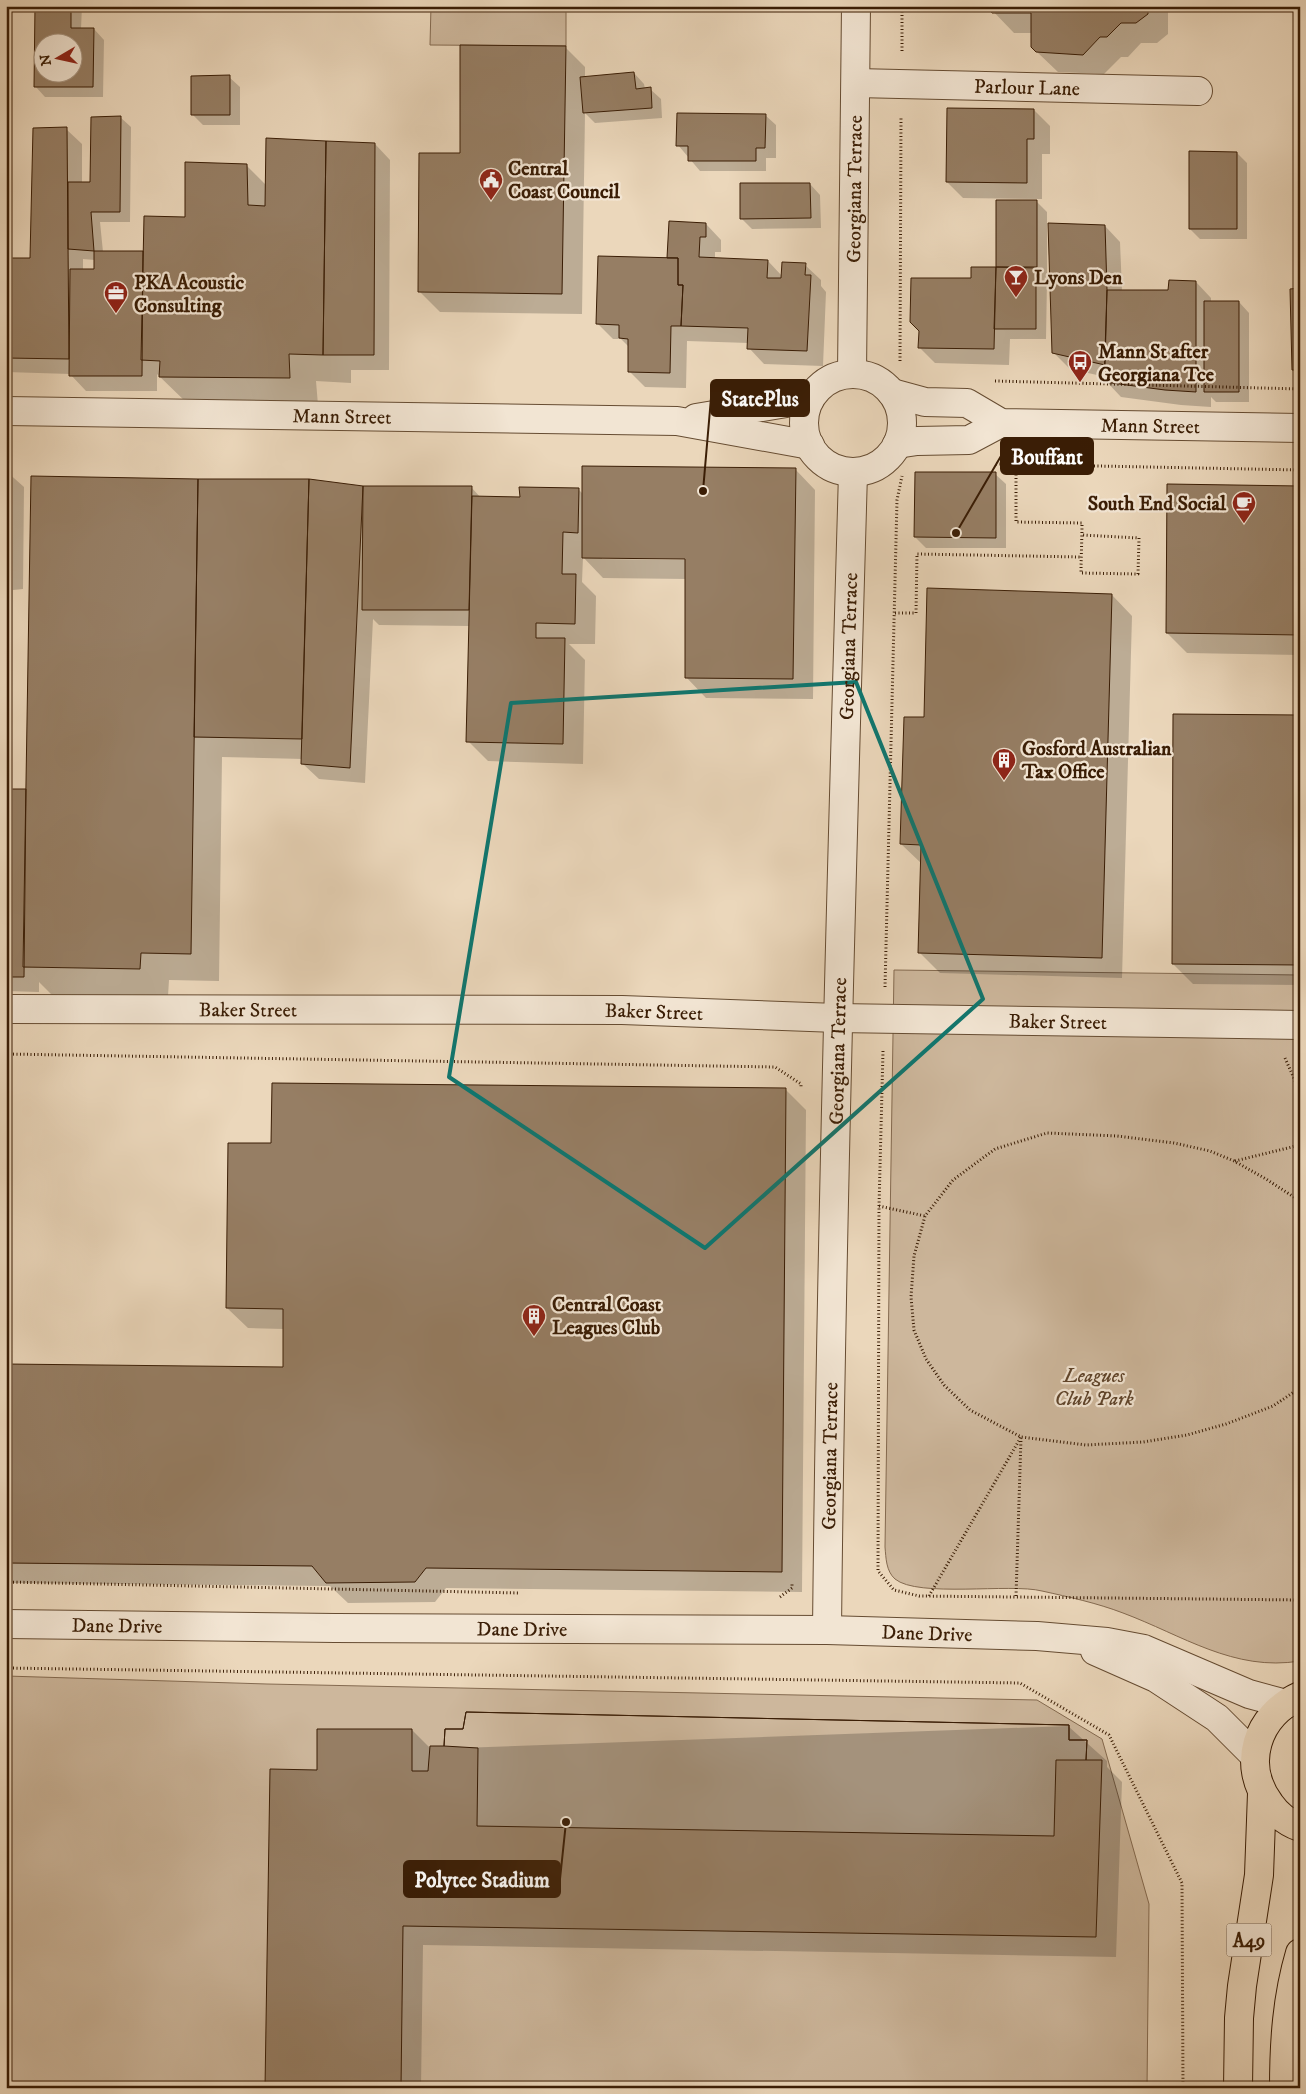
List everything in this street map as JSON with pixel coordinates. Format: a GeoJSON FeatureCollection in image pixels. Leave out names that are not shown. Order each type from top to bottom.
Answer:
{"type":"FeatureCollection","features":[{"type":"Feature","properties":{"kind":"highway","name":"A49"},"geometry":{"type":"LineString","coordinates":[[1293,1700],[1270,1717],[1260,1736],[1255,1756],[1256,1775],[1262,1793],[1275,1812],[1293,1825],[1300,1827]]}},
{"type":"Feature","properties":{"kind":"highway","name":"A49"},"geometry":{"type":"LineString","coordinates":[[1238,2088],[1239,2018],[1259,1875],[1262,1793]]}},
{"type":"Feature","properties":{"kind":"highway","name":"A49"},"geometry":{"type":"LineString","coordinates":[[1284,2088],[1286,2020],[1300,1952]]}},
{"type":"Feature","properties":{"kind":"street","name":"Georgiana Terrace"},"geometry":{"type":"LineString","coordinates":[[852,373],[856,6]]}},
{"type":"Feature","properties":{"kind":"street","name":"Parlour Lane"},"geometry":{"type":"LineString","coordinates":[[856,83],[1198,91]]}},
{"type":"Feature","properties":{"kind":"street"},"geometry":{"type":"LineString","coordinates":[[852,373],[867,376],[881,382],[892,392],[900,406],[902,421],[900,437],[893,452],[882,463],[868,470],[853,473],[838,470],[824,463],[806,438],[804,423],[805,410],[818,388],[828,380],[839,375],[852,373]]}},
{"type":"Feature","properties":{"kind":"street","name":"Mann Street"},"geometry":{"type":"LineString","coordinates":[[892,392],[925,402],[967,403],[1001,423],[1300,428]]}},
{"type":"Feature","properties":{"kind":"street","name":"Mann Street"},"geometry":{"type":"LineString","coordinates":[[677,421],[810,399]]}},
{"type":"Feature","properties":{"kind":"street","name":"Mann Street"},"geometry":{"type":"LineString","coordinates":[[6,411],[677,421],[810,445]]}},
{"type":"Feature","properties":{"kind":"street","name":"Mann Street"},"geometry":{"type":"LineString","coordinates":[[897,444],[917,441],[970,440],[1001,423]]}},
{"type":"Feature","properties":{"kind":"street","name":"Georgiana Terrace"},"geometry":{"type":"LineString","coordinates":[[827,1630],[828,1441],[837,1018],[853,473]]}},
{"type":"Feature","properties":{"kind":"street","name":"Baker Street"},"geometry":{"type":"LineString","coordinates":[[6,1009],[622,1010],[837,1018],[1300,1025]]}},
{"type":"Feature","properties":{"kind":"street","name":"Dane Drive"},"geometry":{"type":"LineString","coordinates":[[6,1624],[335,1628],[827,1630],[1037,1636],[1107,1642],[1144,1649],[1250,1694],[1293,1700]]}},
{"type":"Feature","properties":{"kind":"street","name":"Dane Drive"},"geometry":{"type":"LineString","coordinates":[[1037,1636],[1104,1654],[1156,1678],[1217,1718],[1255,1756]]}},
{"type":"Feature","properties":{"kind":"path"},"geometry":{"type":"LineString","coordinates":[[900,364],[902,6]]}},
{"type":"Feature","properties":{"kind":"path"},"geometry":{"type":"LineString","coordinates":[[993,381],[1300,389]]}},
{"type":"Feature","properties":{"kind":"path"},"geometry":{"type":"LineString","coordinates":[[987,464],[1300,470]]}},
{"type":"Feature","properties":{"kind":"path"},"geometry":{"type":"LineString","coordinates":[[1016,464],[1016,522],[1082,523],[1081,573],[1138,574],[1139,538],[1082,535]]}},
{"type":"Feature","properties":{"kind":"path"},"geometry":{"type":"LineString","coordinates":[[902,475],[897,500],[879,1206],[878,1571],[894,1590],[919,1596],[1300,1600]]}},
{"type":"Feature","properties":{"kind":"path"},"geometry":{"type":"LineString","coordinates":[[895,613],[916,613],[917,554],[1081,557]]}},
{"type":"Feature","properties":{"kind":"path"},"geometry":{"type":"LineString","coordinates":[[6,1054],[775,1067],[801,1084],[801,1094]]}},
{"type":"Feature","properties":{"kind":"path"},"geometry":{"type":"LineString","coordinates":[[1300,1201],[1234,1161],[1210,1151],[1174,1143],[1117,1136],[1047,1133],[995,1149],[953,1180],[925,1216],[914,1256],[911,1297],[914,1330],[926,1358],[944,1385],[970,1410],[1021,1437],[1086,1445],[1143,1442],[1187,1434],[1226,1424],[1273,1406],[1300,1388]]}},
{"type":"Feature","properties":{"kind":"path"},"geometry":{"type":"LineString","coordinates":[[1234,1161],[1300,1145]]}},
{"type":"Feature","properties":{"kind":"path"},"geometry":{"type":"LineString","coordinates":[[879,1206],[925,1216]]}},
{"type":"Feature","properties":{"kind":"path"},"geometry":{"type":"LineString","coordinates":[[928,1596],[1021,1437]]}},
{"type":"Feature","properties":{"kind":"path"},"geometry":{"type":"LineString","coordinates":[[1016,1596],[1021,1437]]}},
{"type":"Feature","properties":{"kind":"path"},"geometry":{"type":"LineString","coordinates":[[778,1599],[792,1588],[792,1581]]}},
{"type":"Feature","properties":{"kind":"path"},"geometry":{"type":"LineString","coordinates":[[6,1582],[523,1594]]}},
{"type":"Feature","properties":{"kind":"path"},"geometry":{"type":"LineString","coordinates":[[6,1668],[1020,1683],[1109,1735],[1182,1883],[1183,2088]]}},
{"type":"Feature","properties":{"kind":"highlighted area"},"geometry":{"type":"Polygon","coordinates":[[[856,682],[983,999],[705,1248],[449,1077],[511,703],[856,682]]]}},
{"type":"Feature","properties":{"kind":"green space"},"geometry":{"type":"Polygon","coordinates":[[[431,6],[566,6],[566,46],[430,45],[431,6]]]}},
{"type":"Feature","properties":{"kind":"green space","name":"Leagues Club Park"},"geometry":{"type":"Polygon","coordinates":[[[894,970],[1300,975],[1300,1661],[1276,1663],[1253,1661],[1231,1656],[1188,1641],[1113,1609],[1042,1591],[1009,1588],[923,1588],[907,1585],[892,1576],[887,1564],[885,1547],[894,970]]]}},
{"type":"Feature","properties":{"kind":"green space"},"geometry":{"type":"Polygon","coordinates":[[[6,1676],[267,1684],[1037,1700],[1102,1739],[1149,1904],[1147,2088],[6,2088],[6,1676]]]}},
{"type":"Feature","properties":{"kind":"building"},"geometry":{"type":"Polygon","coordinates":[[[35,6],[71,6],[71,28],[94,28],[93,87],[34,87],[34,82],[82,82],[82,32],[35,32],[35,6]]]}},
{"type":"Feature","properties":{"kind":"building"},"geometry":{"type":"Polygon","coordinates":[[[986,6],[1148,6],[1148,14],[1136,23],[1121,23],[1107,37],[1100,37],[1083,55],[1036,52],[1031,47],[1031,13],[992,13],[986,6]]]}},
{"type":"Feature","properties":{"kind":"building","name":"Central Coast Council"},"geometry":{"type":"Polygon","coordinates":[[[460,45],[566,46],[562,294],[418,292],[419,153],[460,153],[460,45]]]}},
{"type":"Feature","properties":{"kind":"building"},"geometry":{"type":"Polygon","coordinates":[[[634,72],[636,89],[651,87],[652,108],[583,113],[580,77],[634,72]]]}},
{"type":"Feature","properties":{"kind":"building"},"geometry":{"type":"Polygon","coordinates":[[[230,75],[230,115],[191,115],[191,76],[230,75]]]}},
{"type":"Feature","properties":{"kind":"building"},"geometry":{"type":"Polygon","coordinates":[[[947,108],[1034,109],[1034,139],[1027,139],[1027,183],[946,182],[947,108]]]}},
{"type":"Feature","properties":{"kind":"building"},"geometry":{"type":"Polygon","coordinates":[[[677,113],[766,114],[765,148],[756,148],[756,161],[688,161],[688,146],[676,146],[677,113]]]}},
{"type":"Feature","properties":{"kind":"building"},"geometry":{"type":"Polygon","coordinates":[[[121,116],[120,212],[91,212],[94,251],[68,249],[68,182],[90,182],[91,117],[121,116]]]}},
{"type":"Feature","properties":{"kind":"building"},"geometry":{"type":"Polygon","coordinates":[[[67,127],[69,359],[6,358],[6,258],[30,258],[33,128],[67,127]]]}},
{"type":"Feature","properties":{"kind":"building"},"geometry":{"type":"Polygon","coordinates":[[[266,138],[326,141],[323,355],[289,354],[290,378],[159,377],[160,361],[141,360],[144,216],[185,217],[185,162],[247,164],[248,205],[265,206],[266,138]]]}},
{"type":"Feature","properties":{"kind":"building"},"geometry":{"type":"Polygon","coordinates":[[[326,141],[375,143],[374,355],[323,355],[326,141]]]}},
{"type":"Feature","properties":{"kind":"building"},"geometry":{"type":"Polygon","coordinates":[[[1189,151],[1237,152],[1237,229],[1189,229],[1189,151]]]}},
{"type":"Feature","properties":{"kind":"building"},"geometry":{"type":"Polygon","coordinates":[[[740,183],[810,183],[811,218],[740,219],[740,183]]]}},
{"type":"Feature","properties":{"kind":"building"},"geometry":{"type":"Polygon","coordinates":[[[996,200],[1037,200],[1037,267],[996,267],[996,200]]]}},
{"type":"Feature","properties":{"kind":"building"},"geometry":{"type":"Polygon","coordinates":[[[669,221],[706,223],[706,237],[700,237],[699,257],[768,260],[767,278],[781,278],[782,262],[806,263],[805,275],[811,275],[807,351],[747,349],[748,328],[681,326],[683,285],[678,285],[678,258],[667,258],[669,221]]]}},
{"type":"Feature","properties":{"kind":"building"},"geometry":{"type":"Polygon","coordinates":[[[1048,223],[1105,225],[1107,290],[1105,365],[1052,353],[1048,223]]]}},
{"type":"Feature","properties":{"kind":"building"},"geometry":{"type":"Polygon","coordinates":[[[94,251],[143,251],[142,376],[69,376],[70,269],[94,269],[94,251]]]}},
{"type":"Feature","properties":{"kind":"building"},"geometry":{"type":"Polygon","coordinates":[[[598,256],[678,258],[678,285],[683,285],[681,326],[671,326],[670,373],[628,372],[628,339],[619,338],[619,325],[596,324],[598,256]]]}},
{"type":"Feature","properties":{"kind":"building"},"geometry":{"type":"Polygon","coordinates":[[[971,267],[996,267],[994,349],[918,348],[919,331],[910,322],[911,278],[971,278],[971,267]]]}},
{"type":"Feature","properties":{"kind":"building","name":"Lyons Den"},"geometry":{"type":"Polygon","coordinates":[[[996,267],[1036,268],[1036,329],[994,329],[996,267]]]}},
{"type":"Feature","properties":{"kind":"building"},"geometry":{"type":"Polygon","coordinates":[[[1169,280],[1196,281],[1196,392],[1104,382],[1107,290],[1168,290],[1169,280]]]}},
{"type":"Feature","properties":{"kind":"building"},"geometry":{"type":"Polygon","coordinates":[[[1300,288],[1300,370],[1292,370],[1290,289],[1300,288]]]}},
{"type":"Feature","properties":{"kind":"building"},"geometry":{"type":"Polygon","coordinates":[[[1204,301],[1239,301],[1239,392],[1204,392],[1204,301]]]}},
{"type":"Feature","properties":{"kind":"building"},"geometry":{"type":"Polygon","coordinates":[[[582,466],[796,468],[793,679],[685,678],[685,559],[582,558],[582,466]]]}},
{"type":"Feature","properties":{"kind":"building"},"geometry":{"type":"Polygon","coordinates":[[[6,470],[8,470],[6,574],[6,470]]]}},
{"type":"Feature","properties":{"kind":"building"},"geometry":{"type":"Polygon","coordinates":[[[915,472],[996,472],[996,538],[914,537],[915,472]]]}},
{"type":"Feature","properties":{"kind":"building"},"geometry":{"type":"Polygon","coordinates":[[[31,476],[198,479],[191,954],[141,953],[140,969],[23,967],[31,476]]]}},
{"type":"Feature","properties":{"kind":"building"},"geometry":{"type":"Polygon","coordinates":[[[198,479],[309,479],[302,739],[194,737],[198,479]]]}},
{"type":"Feature","properties":{"kind":"building"},"geometry":{"type":"Polygon","coordinates":[[[309,479],[363,486],[350,768],[301,764],[309,479]]]}},
{"type":"Feature","properties":{"kind":"building"},"geometry":{"type":"Polygon","coordinates":[[[1167,484],[1300,486],[1300,635],[1166,633],[1167,484]]]}},
{"type":"Feature","properties":{"kind":"building"},"geometry":{"type":"Polygon","coordinates":[[[363,486],[472,486],[469,610],[362,610],[363,486]]]}},
{"type":"Feature","properties":{"kind":"building"},"geometry":{"type":"Polygon","coordinates":[[[519,487],[579,488],[578,533],[563,532],[562,574],[576,574],[575,624],[536,623],[536,638],[565,638],[563,744],[466,742],[472,496],[520,497],[519,487]]]}},
{"type":"Feature","properties":{"kind":"building","name":"Gosford Australian Tax Office"},"geometry":{"type":"Polygon","coordinates":[[[927,588],[1112,594],[1102,958],[918,953],[921,845],[900,844],[904,717],[924,717],[927,588]]]}},
{"type":"Feature","properties":{"kind":"building"},"geometry":{"type":"Polygon","coordinates":[[[1173,714],[1300,715],[1300,965],[1172,964],[1173,714]]]}},
{"type":"Feature","properties":{"kind":"building"},"geometry":{"type":"Polygon","coordinates":[[[6,789],[26,789],[24,977],[6,977],[6,789]]]}},
{"type":"Feature","properties":{"kind":"building","name":"Central Coast Leagues Club"},"geometry":{"type":"Polygon","coordinates":[[[272,1083],[786,1088],[782,1572],[426,1568],[415,1582],[326,1583],[312,1566],[6,1563],[6,1364],[283,1367],[283,1309],[226,1308],[228,1143],[271,1143],[272,1083]]]}},
{"type":"Feature","properties":{"kind":"building"},"geometry":{"type":"Polygon","coordinates":[[[466,1712],[1069,1725],[1069,1740],[1087,1740],[1086,1760],[1102,1760],[1096,1937],[403,1926],[401,2088],[265,2088],[270,1769],[317,1770],[317,1729],[412,1729],[412,1771],[428,1771],[430,1746],[444,1746],[445,1729],[463,1729],[466,1712]]]}},
{"type":"Feature","properties":{"kind":"building"},"geometry":{"type":"Polygon","coordinates":[[[466,1712],[1069,1725],[1069,1740],[1087,1740],[1086,1760],[1056,1760],[1054,1836],[477,1826],[478,1748],[444,1746],[445,1729],[463,1729],[466,1712]]]}},
{"type":"Feature","properties":{"kind":"place","name":"Central Coast Council"},"geometry":{"type":"Point","coordinates":[491,201]}},
{"type":"Feature","properties":{"kind":"place","name":"Lyons Den"},"geometry":{"type":"Point","coordinates":[1016,298]}},
{"type":"Feature","properties":{"kind":"place","name":"PKA Acoustic Consulting"},"geometry":{"type":"Point","coordinates":[116,314]}},
{"type":"Feature","properties":{"kind":"place","name":"Mann St after Georgiana Tce"},"geometry":{"type":"Point","coordinates":[1080,383]}},
{"type":"Feature","properties":{"kind":"place","name":"StatePlus"},"geometry":{"type":"Point","coordinates":[703,491]}},
{"type":"Feature","properties":{"kind":"place","name":"South End Social"},"geometry":{"type":"Point","coordinates":[1244,524]}},
{"type":"Feature","properties":{"kind":"place","name":"Bouffant"},"geometry":{"type":"Point","coordinates":[956,533]}},
{"type":"Feature","properties":{"kind":"place","name":"Gosford Australian Tax Office"},"geometry":{"type":"Point","coordinates":[1004,781]}},
{"type":"Feature","properties":{"kind":"place","name":"Central Coast Leagues Club"},"geometry":{"type":"Point","coordinates":[534,1337]}},
{"type":"Feature","properties":{"kind":"place","name":"Polytec Stadium"},"geometry":{"type":"Point","coordinates":[566,1822]}}]}
